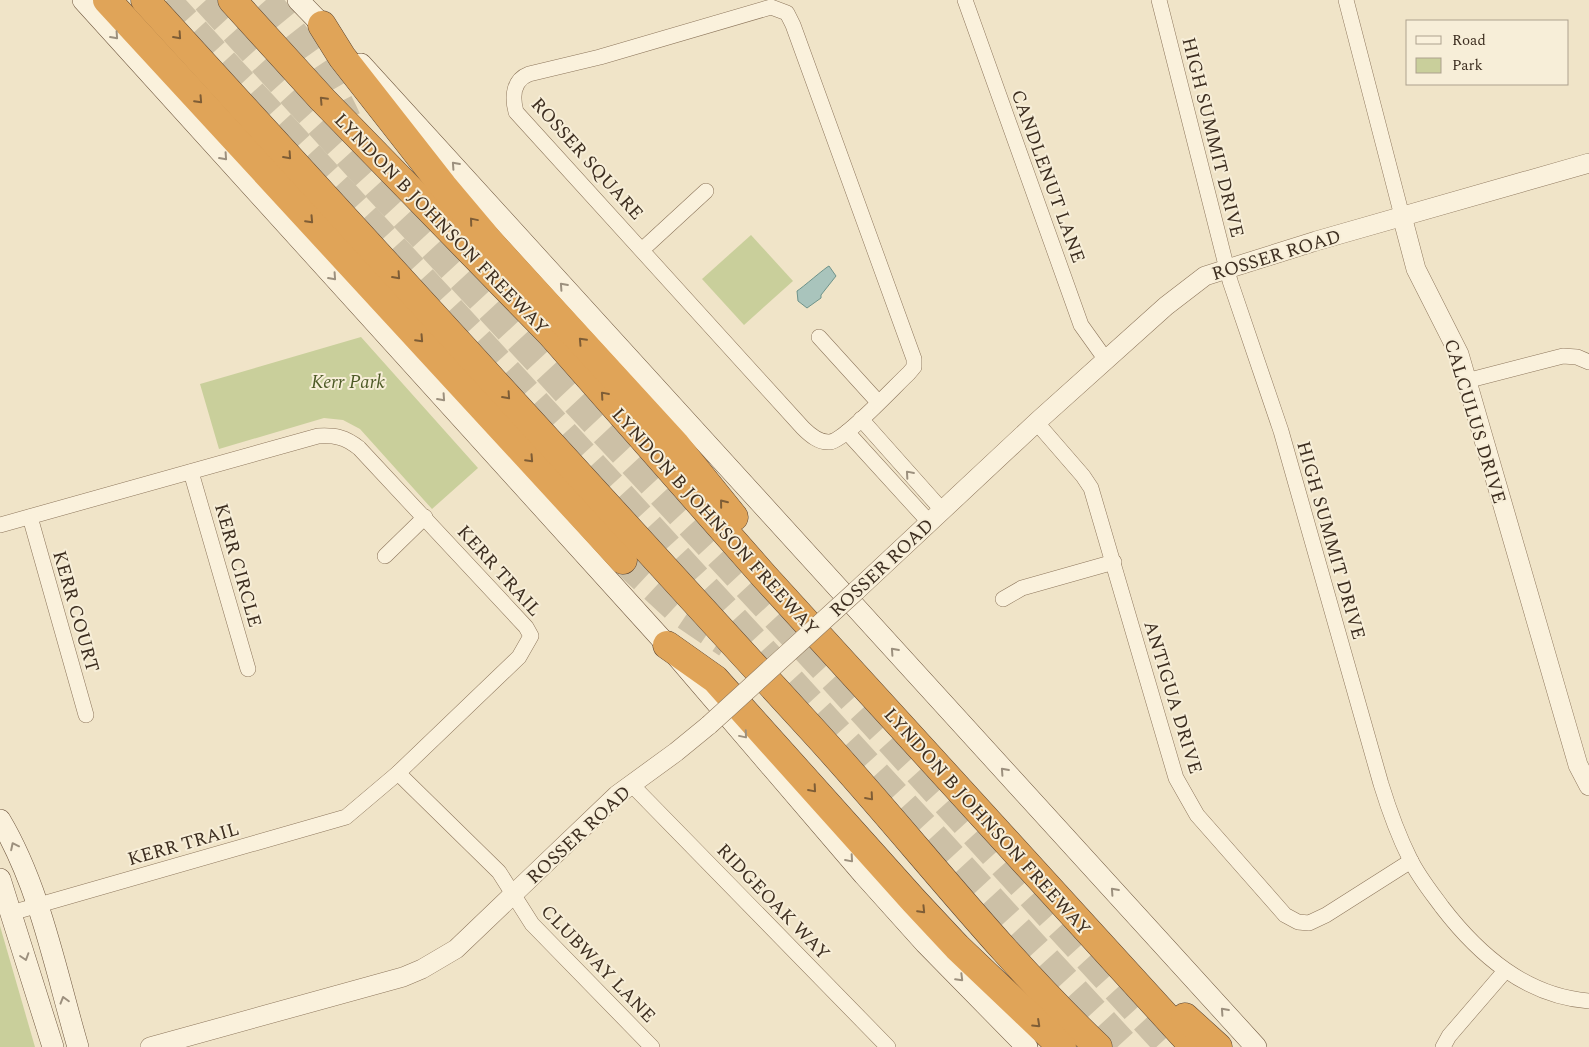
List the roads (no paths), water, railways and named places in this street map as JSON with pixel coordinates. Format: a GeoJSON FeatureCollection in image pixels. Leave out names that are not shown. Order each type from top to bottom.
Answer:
{"type":"FeatureCollection","features":[{"type":"Feature","properties":{"kind":"highway"},"geometry":{"type":"LineString","coordinates":[[107,0],[623,560]]}},
{"type":"Feature","properties":{"kind":"highway"},"geometry":{"type":"LineString","coordinates":[[145,0],[816,734],[968,911],[1048,1000],[1098,1047]]}},
{"type":"Feature","properties":{"kind":"highway","name":"LYNDON B JOHNSON FREEWAY"},"geometry":{"type":"LineString","coordinates":[[232,0],[322,99],[551,334],[764,576],[1194,1047]]}},
{"type":"Feature","properties":{"kind":"highway"},"geometry":{"type":"LineString","coordinates":[[322,25],[342,57],[443,186],[491,243],[670,438],[744,529],[764,576]]}},
{"type":"Feature","properties":{"kind":"highway"},"geometry":{"type":"LineString","coordinates":[[667,645],[715,679],[914,901],[984,973],[1062,1047]]}},
{"type":"Feature","properties":{"kind":"highway"},"geometry":{"type":"LineString","coordinates":[[1119,965],[1200,1028],[1218,1047]]}},
{"type":"Feature","properties":{"kind":"main road"},"geometry":{"type":"LineString","coordinates":[[82,0],[667,645],[864,875],[925,943],[1027,1047]]}},
{"type":"Feature","properties":{"kind":"main road"},"geometry":{"type":"LineString","coordinates":[[298,0],[384,88],[666,401],[1256,1047]]}},
{"type":"Feature","properties":{"kind":"main road"},"geometry":{"type":"LineString","coordinates":[[0,820],[14,846],[36,905],[78,1047]]}},
{"type":"Feature","properties":{"kind":"main road"},"geometry":{"type":"LineString","coordinates":[[0,879],[53,1047]]}},
{"type":"Feature","properties":{"kind":"street","name":"CANDLENUT LANE"},"geometry":{"type":"LineString","coordinates":[[965,0],[1081,326],[1106,360]]}},
{"type":"Feature","properties":{"kind":"street","name":"HIGH SUMMIT DRIVE"},"geometry":{"type":"LineString","coordinates":[[1158,0],[1226,267],[1281,431],[1381,784],[1394,823],[1411,861],[1452,920],[1505,972],[1524,983],[1550,993],[1574,999],[1589,1000]]}},
{"type":"Feature","properties":{"kind":"street","name":"CALCULUS DRIVE"},"geometry":{"type":"LineString","coordinates":[[1346,0],[1416,269],[1459,354],[1578,765],[1589,786]]}},
{"type":"Feature","properties":{"kind":"street","name":"ROSSER SQUARE"},"geometry":{"type":"LineString","coordinates":[[771,7],[781,9],[787,13],[793,24],[914,359],[914,367],[910,373],[847,432],[830,442],[820,441],[812,436],[643,249],[516,112],[513,101],[514,90],[523,76],[528,74],[600,56],[771,7]]}},
{"type":"Feature","properties":{"kind":"street","name":"ROSSER ROAD"},"geometry":{"type":"LineString","coordinates":[[150,1047],[422,969],[456,949],[631,784],[676,752],[709,725],[1106,360],[1185,290],[1205,276],[1226,267],[1589,163]]}},
{"type":"Feature","properties":{"kind":"street"},"geometry":{"type":"LineString","coordinates":[[643,249],[706,190]]}},
{"type":"Feature","properties":{"kind":"street"},"geometry":{"type":"LineString","coordinates":[[819,337],[878,402]]}},
{"type":"Feature","properties":{"kind":"street"},"geometry":{"type":"LineString","coordinates":[[1466,381],[1563,356],[1576,357],[1589,362]]}},
{"type":"Feature","properties":{"kind":"street"},"geometry":{"type":"LineString","coordinates":[[861,419],[936,516]]}},
{"type":"Feature","properties":{"kind":"street","name":"ANTIGUA DRIVE"},"geometry":{"type":"LineString","coordinates":[[1037,423],[1083,476],[1091,488],[1176,778],[1197,815],[1285,915],[1298,922],[1309,923],[1326,915],[1411,861]]}},
{"type":"Feature","properties":{"kind":"street"},"geometry":{"type":"LineString","coordinates":[[847,432],[936,516]]}},
{"type":"Feature","properties":{"kind":"street","name":"KERR TRAIL"},"geometry":{"type":"LineString","coordinates":[[0,525],[318,436],[334,435],[350,441],[359,448],[526,627],[531,636],[519,657],[398,773],[356,809],[334,822],[11,913]]}},
{"type":"Feature","properties":{"kind":"street","name":"KERR CIRCLE"},"geometry":{"type":"LineString","coordinates":[[191,472],[248,669]]}},
{"type":"Feature","properties":{"kind":"street","name":"KERR COURT"},"geometry":{"type":"LineString","coordinates":[[30,517],[86,715]]}},
{"type":"Feature","properties":{"kind":"street"},"geometry":{"type":"LineString","coordinates":[[385,556],[425,517]]}},
{"type":"Feature","properties":{"kind":"street"},"geometry":{"type":"LineString","coordinates":[[1003,599],[1022,588],[1114,562]]}},
{"type":"Feature","properties":{"kind":"street","name":"CLUBWAY LANE"},"geometry":{"type":"LineString","coordinates":[[398,773],[499,872],[532,924],[652,1047]]}},
{"type":"Feature","properties":{"kind":"street","name":"RIDGEOAK WAY"},"geometry":{"type":"LineString","coordinates":[[631,784],[888,1047]]}},
{"type":"Feature","properties":{"kind":"street"},"geometry":{"type":"LineString","coordinates":[[1443,1047],[1449,1036],[1505,972]]}},
{"type":"Feature","properties":{"kind":"water"},"geometry":{"type":"Polygon","coordinates":[[[829,266],[836,276],[821,295],[821,298],[807,308],[798,301],[797,291],[829,266]]]}},
{"type":"Feature","properties":{"kind":"tunnel"},"geometry":{"type":"LineString","coordinates":[[167,0],[1127,1047]]}},
{"type":"Feature","properties":{"kind":"tunnel"},"geometry":{"type":"LineString","coordinates":[[206,0],[376,187],[834,680],[1169,1047]]}},
{"type":"Feature","properties":{"kind":"tunnel"},"geometry":{"type":"LineString","coordinates":[[266,0],[311,56],[331,87],[347,119]]}},
{"type":"Feature","properties":{"kind":"tunnel"},"geometry":{"type":"LineString","coordinates":[[623,560],[677,610],[727,644]]}},
{"type":"Feature","properties":{"kind":"park label","name":"Kerr Park"},"geometry":{"type":"Point","coordinates":[348,381]}}]}
